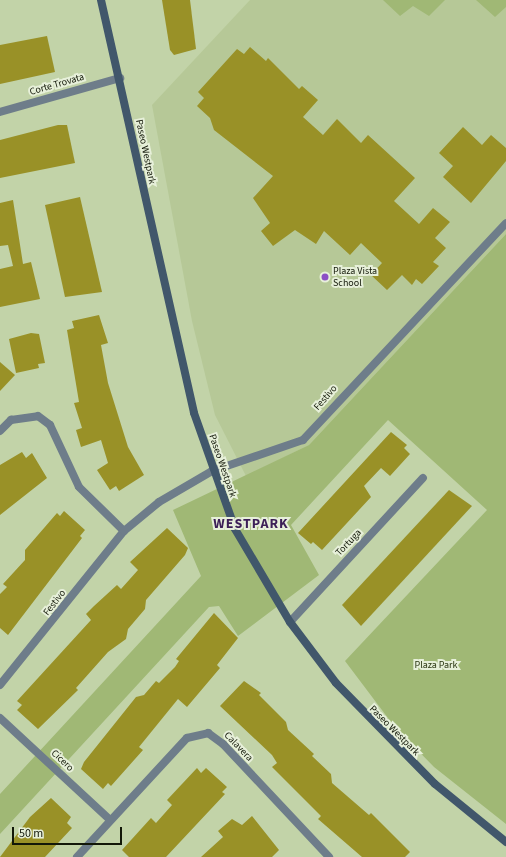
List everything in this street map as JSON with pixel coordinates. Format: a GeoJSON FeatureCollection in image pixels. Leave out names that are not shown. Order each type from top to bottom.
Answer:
{"type":"FeatureCollection","features":[{"type":"Feature","properties":{"kind":"street","name":"Paseo Westpark"},"geometry":{"type":"LineString","coordinates":[[101,0],[120,78],[185,377],[212,471],[247,552],[290,622],[373,725],[435,784],[506,842]]}},
{"type":"Feature","properties":{"kind":"street","name":"Corte Trovata"},"geometry":{"type":"LineString","coordinates":[[0,112],[120,78]]}},
{"type":"Feature","properties":{"kind":"street","name":"Festivo"},"geometry":{"type":"LineString","coordinates":[[0,685],[124,532],[158,502],[212,471],[303,440],[395,338],[506,223]]}},
{"type":"Feature","properties":{"kind":"street"},"geometry":{"type":"LineString","coordinates":[[0,431],[11,420],[38,416],[50,426],[79,487],[124,532]]}},
{"type":"Feature","properties":{"kind":"street","name":"Tortuga"},"geometry":{"type":"LineString","coordinates":[[290,622],[423,478]]}},
{"type":"Feature","properties":{"kind":"street","name":"Cicero"},"geometry":{"type":"LineString","coordinates":[[0,718],[110,820]]}},
{"type":"Feature","properties":{"kind":"street","name":"Calavera"},"geometry":{"type":"LineString","coordinates":[[77,857],[186,738],[208,733],[223,744],[329,857]]}},
{"type":"Feature","properties":{"kind":"shaded area","name":"Plaza Vista School"},"geometry":{"type":"Polygon","coordinates":[[[250,0],[506,0],[506,234],[309,445],[246,476],[215,415],[192,321],[152,105],[250,0]]]}},
{"type":"Feature","properties":{"kind":"green space"},"geometry":{"type":"Polygon","coordinates":[[[383,0],[445,0],[429,16],[413,6],[400,16],[383,0]]]}},
{"type":"Feature","properties":{"kind":"green space"},"geometry":{"type":"Polygon","coordinates":[[[476,0],[506,0],[506,7],[495,17],[476,0]]]}},
{"type":"Feature","properties":{"kind":"green space","name":"Plaza Park"},"geometry":{"type":"Polygon","coordinates":[[[506,234],[506,824],[434,767],[394,726],[345,661],[487,510],[388,420],[291,525],[319,575],[238,636],[219,606],[209,607],[0,834],[0,794],[201,576],[173,510],[309,445],[506,234]]]}},
{"type":"Feature","properties":{"kind":"building"},"geometry":{"type":"Polygon","coordinates":[[[162,0],[190,0],[196,49],[174,55],[170,50],[162,0]]]}},
{"type":"Feature","properties":{"kind":"building"},"geometry":{"type":"Polygon","coordinates":[[[47,36],[55,72],[0,84],[0,45],[47,36]]]}},
{"type":"Feature","properties":{"kind":"building"},"geometry":{"type":"Polygon","coordinates":[[[250,47],[266,61],[268,58],[299,89],[302,86],[318,100],[303,117],[323,135],[337,119],[361,143],[368,135],[415,178],[394,201],[419,224],[433,208],[450,222],[435,238],[446,248],[433,262],[439,266],[422,284],[416,279],[412,285],[402,275],[387,290],[371,275],[382,263],[361,243],[350,255],[324,231],[316,244],[295,230],[273,246],[261,231],[270,223],[253,198],[273,176],[214,130],[210,118],[197,106],[204,98],[198,92],[237,49],[244,54],[250,47]]]}},
{"type":"Feature","properties":{"kind":"building"},"geometry":{"type":"Polygon","coordinates":[[[58,125],[67,125],[75,163],[0,178],[0,140],[58,125]]]}},
{"type":"Feature","properties":{"kind":"building"},"geometry":{"type":"Polygon","coordinates":[[[463,127],[482,145],[491,135],[506,148],[506,161],[471,203],[443,177],[453,166],[439,153],[463,127]]]}},
{"type":"Feature","properties":{"kind":"building"},"geometry":{"type":"Polygon","coordinates":[[[80,197],[102,292],[65,297],[45,205],[80,197]]]}},
{"type":"Feature","properties":{"kind":"building"},"geometry":{"type":"Polygon","coordinates":[[[13,200],[23,264],[31,262],[40,299],[0,307],[0,269],[13,266],[8,245],[0,246],[0,203],[13,200]]]}},
{"type":"Feature","properties":{"kind":"building"},"geometry":{"type":"Polygon","coordinates":[[[99,315],[108,343],[101,345],[108,383],[128,447],[144,475],[119,491],[116,486],[110,490],[97,470],[108,463],[101,440],[81,447],[76,430],[82,428],[74,403],[79,402],[67,330],[74,328],[72,321],[99,315]]]}},
{"type":"Feature","properties":{"kind":"building"},"geometry":{"type":"Polygon","coordinates":[[[31,333],[39,334],[45,363],[38,364],[39,368],[16,373],[9,339],[31,333]]]}},
{"type":"Feature","properties":{"kind":"building"},"geometry":{"type":"Polygon","coordinates":[[[0,362],[15,375],[0,391],[0,362]]]}},
{"type":"Feature","properties":{"kind":"building"},"geometry":{"type":"Polygon","coordinates":[[[391,432],[407,445],[404,448],[410,454],[390,476],[381,468],[364,486],[371,497],[322,550],[313,542],[311,544],[298,533],[391,432]]]}},
{"type":"Feature","properties":{"kind":"building"},"geometry":{"type":"Polygon","coordinates":[[[22,452],[26,458],[32,453],[47,478],[0,515],[0,465],[22,452]]]}},
{"type":"Feature","properties":{"kind":"building"},"geometry":{"type":"Polygon","coordinates":[[[449,490],[472,506],[361,626],[342,605],[449,490]]]}},
{"type":"Feature","properties":{"kind":"building"},"geometry":{"type":"Polygon","coordinates":[[[64,511],[85,530],[80,536],[82,538],[8,635],[0,628],[0,594],[7,587],[3,584],[25,560],[25,550],[57,513],[60,516],[64,511]]]}},
{"type":"Feature","properties":{"kind":"building"},"geometry":{"type":"Polygon","coordinates":[[[167,528],[188,548],[185,555],[146,600],[145,609],[128,629],[126,639],[108,652],[76,688],[78,690],[38,729],[17,710],[22,705],[17,701],[91,620],[86,614],[117,585],[121,589],[138,570],[130,562],[167,528]]]}},
{"type":"Feature","properties":{"kind":"building"},"geometry":{"type":"Polygon","coordinates":[[[214,613],[238,638],[217,665],[220,668],[187,707],[178,699],[139,747],[143,750],[111,786],[108,783],[103,789],[81,769],[84,762],[136,697],[144,695],[156,681],[159,683],[175,667],[179,661],[176,659],[214,613]]]}},
{"type":"Feature","properties":{"kind":"building"},"geometry":{"type":"Polygon","coordinates":[[[244,681],[261,693],[259,695],[286,722],[288,730],[314,754],[312,756],[331,774],[332,783],[369,815],[371,813],[410,852],[405,857],[362,857],[318,819],[321,816],[272,767],[277,763],[272,755],[220,706],[244,681]]]}},
{"type":"Feature","properties":{"kind":"building"},"geometry":{"type":"Polygon","coordinates":[[[197,768],[201,773],[206,768],[227,787],[222,792],[225,794],[166,857],[129,857],[122,850],[151,818],[156,823],[172,805],[167,800],[197,768]]]}},
{"type":"Feature","properties":{"kind":"building"},"geometry":{"type":"Polygon","coordinates":[[[51,798],[71,817],[67,823],[72,828],[45,857],[0,857],[30,817],[51,798]]]}},
{"type":"Feature","properties":{"kind":"building"},"geometry":{"type":"Polygon","coordinates":[[[252,816],[279,850],[272,857],[201,857],[223,837],[218,831],[232,819],[242,825],[252,816]]]}},
{"type":"Feature","properties":{"kind":"place","name":"Plaza Vista School"},"geometry":{"type":"Point","coordinates":[325,277]}},
{"type":"Feature","properties":{"kind":"district","name":"WESTPARK"},"geometry":{"type":"Point","coordinates":[251,524]}}]}
